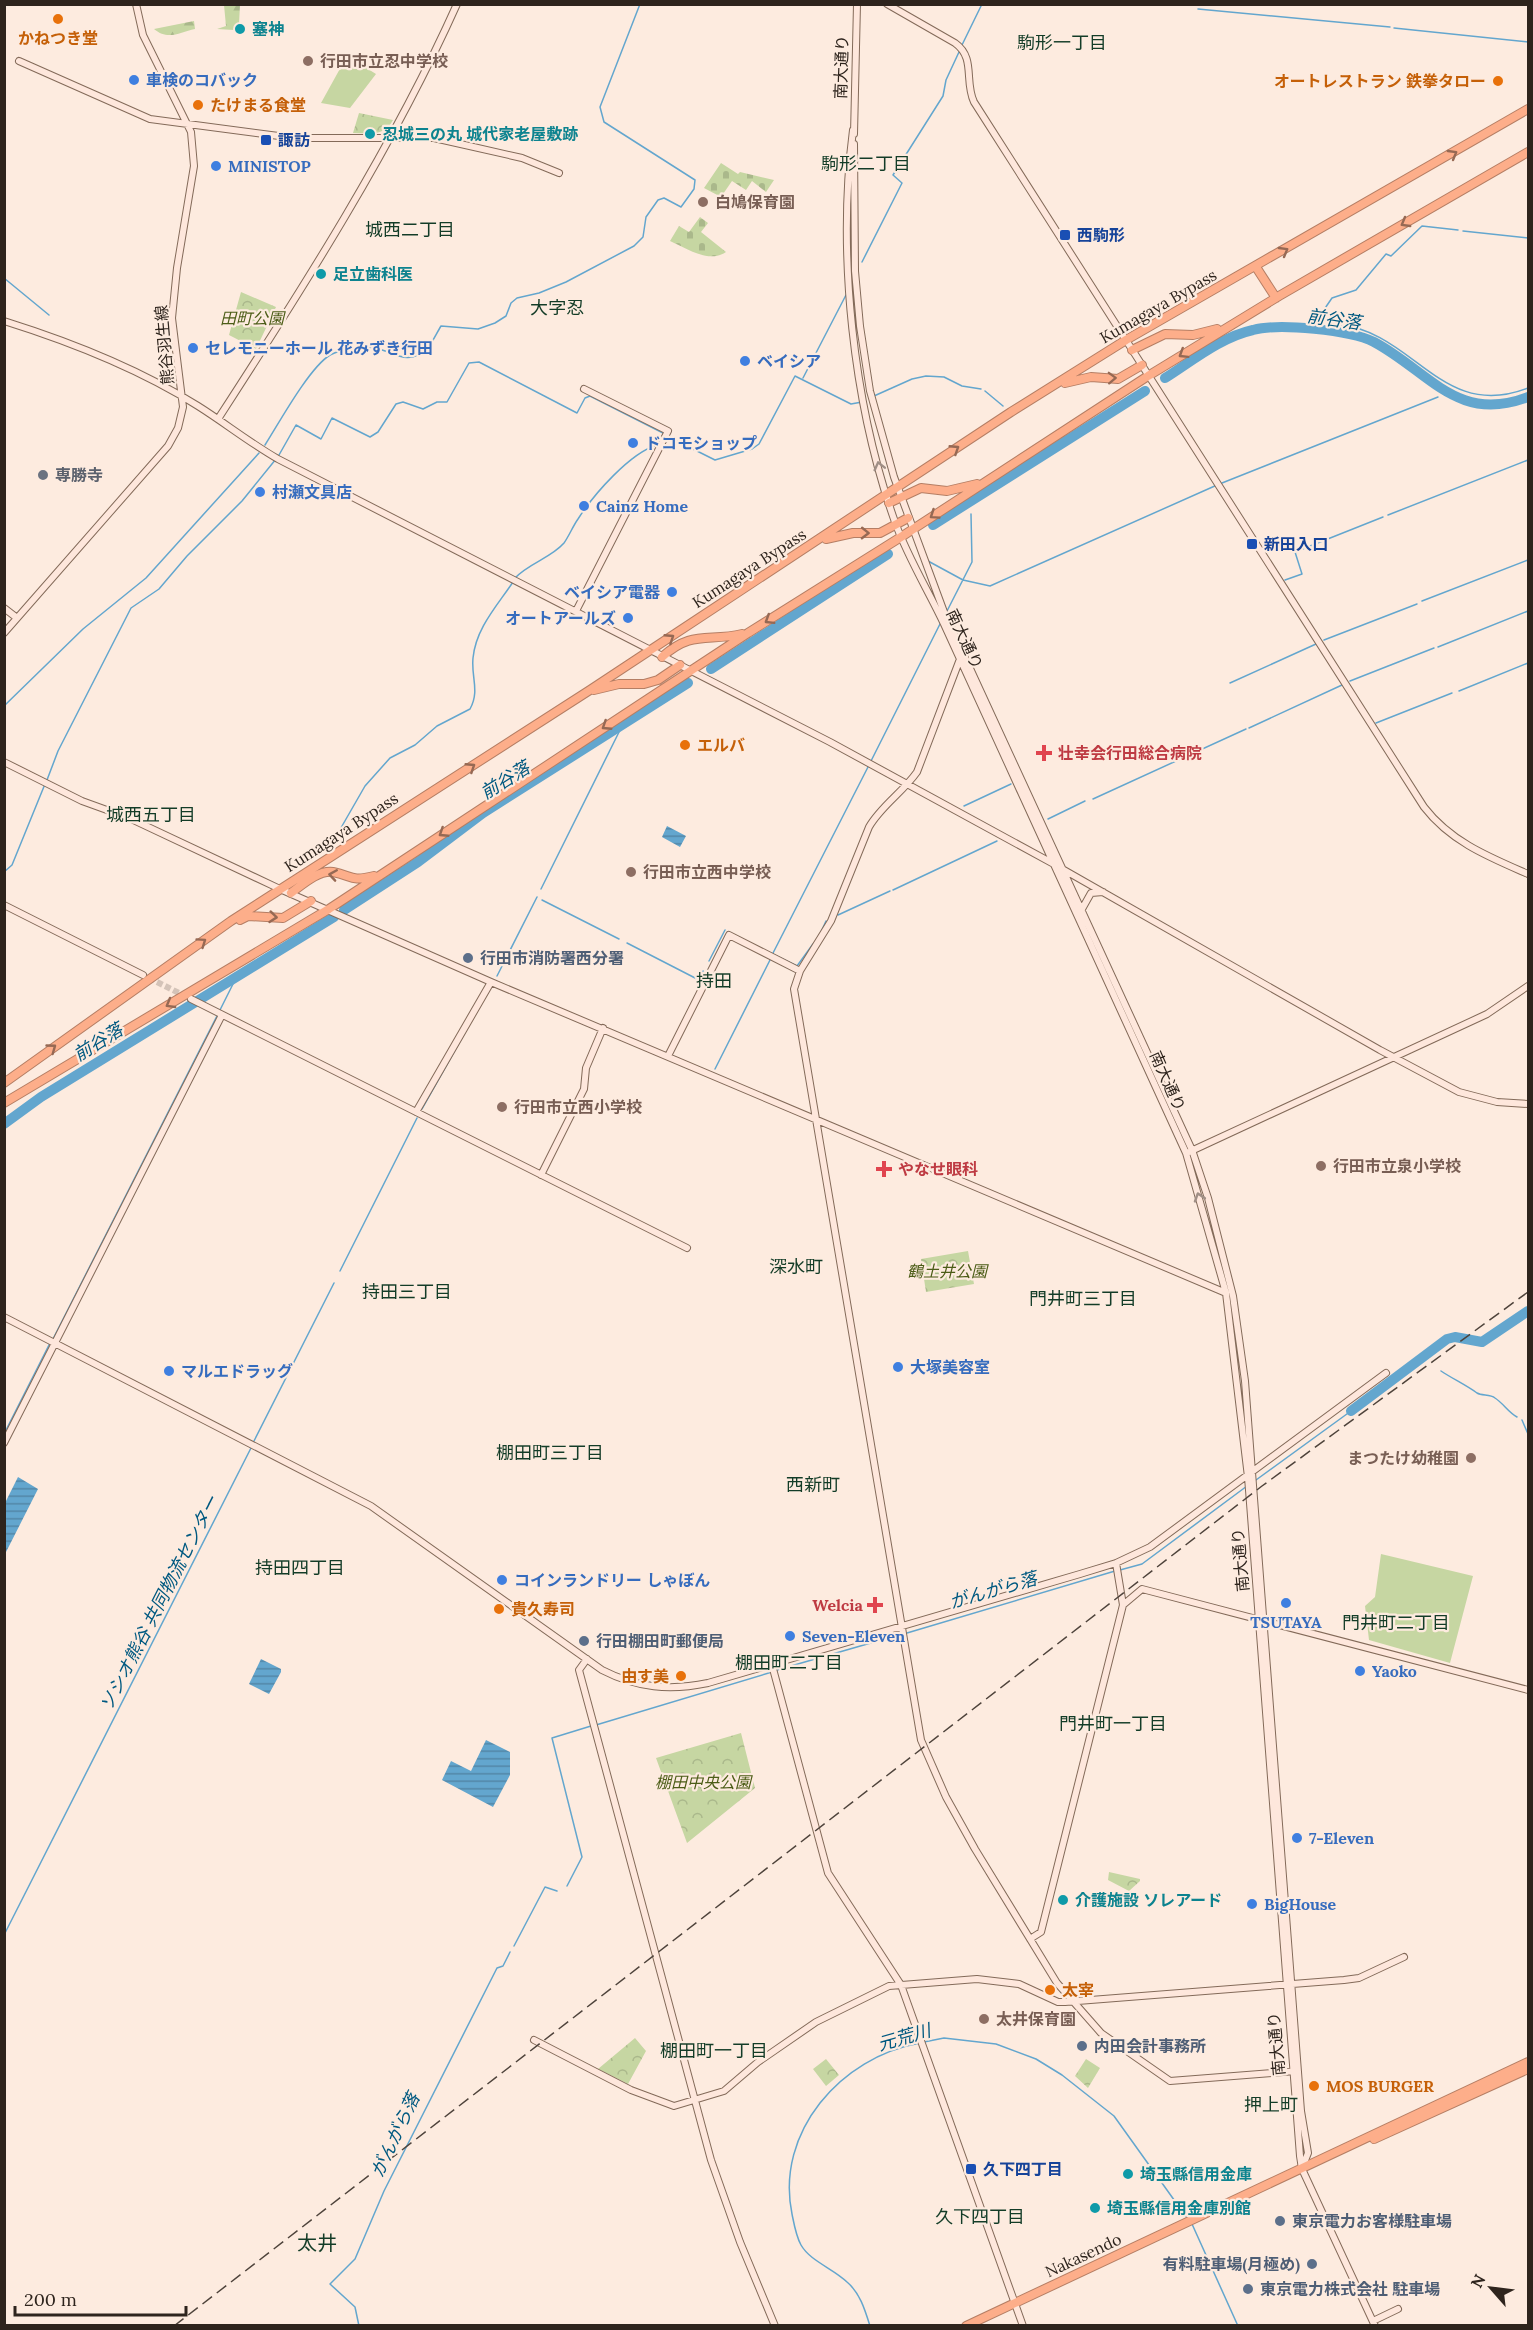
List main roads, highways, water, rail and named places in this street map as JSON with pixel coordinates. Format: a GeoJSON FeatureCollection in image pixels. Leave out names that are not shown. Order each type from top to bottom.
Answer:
{"type":"FeatureCollection","features":[{"type":"Feature","properties":{"kind":"highway","name":"Kumagaya Bypass"},"geometry":{"type":"LineString","coordinates":[[4,1083],[231,921],[590,690],[1040,394],[1126,340],[1528,110]]}},
{"type":"Feature","properties":{"kind":"highway"},"geometry":{"type":"LineString","coordinates":[[4,1103],[328,909],[748,633],[912,530],[1148,376],[1276,298],[1528,152]]}},
{"type":"Feature","properties":{"kind":"highway"},"geometry":{"type":"LineString","coordinates":[[1256,267],[1276,298]]}},
{"type":"Feature","properties":{"kind":"highway"},"geometry":{"type":"LineString","coordinates":[[1132,350],[1165,334],[1202,334],[1240,320]]}},
{"type":"Feature","properties":{"kind":"highway"},"geometry":{"type":"LineString","coordinates":[[1040,394],[1083,378],[1118,379],[1142,365]]}},
{"type":"Feature","properties":{"kind":"highway"},"geometry":{"type":"LineString","coordinates":[[889,503],[921,488],[947,491],[983,483]]}},
{"type":"Feature","properties":{"kind":"highway"},"geometry":{"type":"LineString","coordinates":[[819,540],[853,533],[880,533],[908,518]]}},
{"type":"Feature","properties":{"kind":"highway"},"geometry":{"type":"LineString","coordinates":[[662,657],[688,638],[720,638],[748,633]]}},
{"type":"Feature","properties":{"kind":"highway"},"geometry":{"type":"LineString","coordinates":[[590,690],[618,684],[651,682],[680,665]]}},
{"type":"Feature","properties":{"kind":"highway"},"geometry":{"type":"LineString","coordinates":[[291,892],[321,873],[332,872],[356,880],[380,874]]}},
{"type":"Feature","properties":{"kind":"highway"},"geometry":{"type":"LineString","coordinates":[[231,921],[248,916],[284,918],[311,901]]}},
{"type":"Feature","properties":{"kind":"highway","name":"Nakasendo"},"geometry":{"type":"LineString","coordinates":[[966,2325],[1528,2062]]}},
{"type":"Feature","properties":{"kind":"highway","name":"Nakasendo"},"geometry":{"type":"LineString","coordinates":[[1342,2150],[1371,2141],[1528,2069]]}},
{"type":"Feature","properties":{"kind":"water"},"geometry":{"type":"Polygon","coordinates":[[[667,826],[686,836],[680,847],[662,837],[667,826]]]}},
{"type":"Feature","properties":{"kind":"water"},"geometry":{"type":"Polygon","coordinates":[[[18,1477],[38,1489],[5,1554],[5,1503],[18,1477]]]}},
{"type":"Feature","properties":{"kind":"water"},"geometry":{"type":"Polygon","coordinates":[[[261,1659],[281,1669],[269,1694],[249,1684],[261,1659]]]}},
{"type":"Feature","properties":{"kind":"water"},"geometry":{"type":"Polygon","coordinates":[[[486,1740],[510,1752],[510,1775],[493,1807],[442,1780],[451,1761],[471,1771],[486,1740]]]}},
{"type":"Feature","properties":{"kind":"waterway"},"geometry":{"type":"LineString","coordinates":[[265,445],[304,383],[330,355],[370,347],[400,356],[413,357],[426,350],[441,326],[478,329],[495,323],[506,316],[511,303],[517,298],[539,293],[566,282],[634,246],[643,237],[646,217],[658,200],[664,198],[681,207],[694,189],[695,180],[604,122],[600,107],[640,4]]}},
{"type":"Feature","properties":{"kind":"waterway"},"geometry":{"type":"LineString","coordinates":[[961,47],[982,4]]}},
{"type":"Feature","properties":{"kind":"waterway"},"geometry":{"type":"LineString","coordinates":[[1198,9],[1390,27]]}},
{"type":"Feature","properties":{"kind":"waterway"},"geometry":{"type":"LineString","coordinates":[[1394,28],[1528,42]]}},
{"type":"Feature","properties":{"kind":"waterway"},"geometry":{"type":"LineString","coordinates":[[862,262],[902,183],[893,175],[943,96],[946,80],[959,52]]}},
{"type":"Feature","properties":{"kind":"waterway"},"geometry":{"type":"LineString","coordinates":[[1310,330],[1332,298],[1356,290],[1386,254],[1391,256],[1422,226],[1458,230]]}},
{"type":"Feature","properties":{"kind":"waterway"},"geometry":{"type":"LineString","coordinates":[[1463,231],[1528,238]]}},
{"type":"Feature","properties":{"kind":"waterway"},"geometry":{"type":"LineString","coordinates":[[4,278],[49,315]]}},
{"type":"Feature","properties":{"kind":"waterway"},"geometry":{"type":"LineString","coordinates":[[803,378],[846,295]]}},
{"type":"Feature","properties":{"kind":"waterway"},"geometry":{"type":"LineString","coordinates":[[1336,324],[1363,330],[1387,342],[1450,385],[1472,393],[1498,395],[1528,388]]}},
{"type":"Feature","properties":{"kind":"waterway","name":"前谷落"},"geometry":{"type":"LineString","coordinates":[[1165,378],[1207,350],[1241,333],[1280,327],[1332,331],[1374,342],[1445,391],[1463,399],[1482,404],[1503,404],[1528,397]]}},
{"type":"Feature","properties":{"kind":"waterway"},"geometry":{"type":"LineString","coordinates":[[279,455],[296,425],[321,439],[332,418],[370,437],[378,432],[396,404],[403,402],[423,409],[437,402],[447,402],[469,363],[479,362],[577,413],[585,398],[590,396],[663,433]]}},
{"type":"Feature","properties":{"kind":"waterway"},"geometry":{"type":"LineString","coordinates":[[667,436],[715,460],[752,449],[759,444],[795,376],[851,404],[862,402]]}},
{"type":"Feature","properties":{"kind":"waterway"},"geometry":{"type":"LineString","coordinates":[[874,396],[912,379],[926,376],[944,377],[962,386],[981,389]]}},
{"type":"Feature","properties":{"kind":"waterway"},"geometry":{"type":"LineString","coordinates":[[985,391],[1003,406]]}},
{"type":"Feature","properties":{"kind":"waterway","name":"前谷落"},"geometry":{"type":"LineString","coordinates":[[933,525],[1145,391]]}},
{"type":"Feature","properties":{"kind":"waterway"},"geometry":{"type":"LineString","coordinates":[[1222,483],[1438,397]]}},
{"type":"Feature","properties":{"kind":"waterway","name":"前谷落"},"geometry":{"type":"LineString","coordinates":[[1063,437],[1068,440]]}},
{"type":"Feature","properties":{"kind":"waterway"},"geometry":{"type":"LineString","coordinates":[[665,442],[674,439]]}},
{"type":"Feature","properties":{"kind":"waterway"},"geometry":{"type":"LineString","coordinates":[[515,578],[559,548],[585,509],[613,476],[636,456],[657,445]]}},
{"type":"Feature","properties":{"kind":"waterway"},"geometry":{"type":"LineString","coordinates":[[4,706],[83,629],[146,578],[259,453]]}},
{"type":"Feature","properties":{"kind":"waterway"},"geometry":{"type":"LineString","coordinates":[[47,780],[58,751],[131,608],[159,589],[187,556],[242,501],[276,459]]}},
{"type":"Feature","properties":{"kind":"waterway"},"geometry":{"type":"LineString","coordinates":[[1388,515],[1528,460]]}},
{"type":"Feature","properties":{"kind":"waterway"},"geometry":{"type":"LineString","coordinates":[[928,561],[963,580],[990,586],[1217,485]]}},
{"type":"Feature","properties":{"kind":"waterway"},"geometry":{"type":"LineString","coordinates":[[946,613],[972,562],[971,514]]}},
{"type":"Feature","properties":{"kind":"waterway"},"geometry":{"type":"LineString","coordinates":[[1285,580],[1302,574],[1295,552],[1383,517]]}},
{"type":"Feature","properties":{"kind":"waterway","name":"前谷落"},"geometry":{"type":"LineString","coordinates":[[711,669],[888,554]]}},
{"type":"Feature","properties":{"kind":"waterway"},"geometry":{"type":"LineString","coordinates":[[1422,601],[1528,560]]}},
{"type":"Feature","properties":{"kind":"waterway"},"geometry":{"type":"LineString","coordinates":[[338,833],[365,786],[390,758],[415,745],[437,726],[470,709],[475,690],[473,658],[478,637],[513,582]]}},
{"type":"Feature","properties":{"kind":"waterway"},"geometry":{"type":"LineString","coordinates":[[1324,640],[1417,604]]}},
{"type":"Feature","properties":{"kind":"waterway"},"geometry":{"type":"LineString","coordinates":[[1438,647],[1528,611]]}},
{"type":"Feature","properties":{"kind":"waterway"},"geometry":{"type":"LineString","coordinates":[[870,763],[941,622]]}},
{"type":"Feature","properties":{"kind":"waterway"},"geometry":{"type":"LineString","coordinates":[[1230,683],[1316,644]]}},
{"type":"Feature","properties":{"kind":"waterway"},"geometry":{"type":"LineString","coordinates":[[1350,681],[1434,648]]}},
{"type":"Feature","properties":{"kind":"waterway"},"geometry":{"type":"LineString","coordinates":[[1459,691],[1528,663]]}},
{"type":"Feature","properties":{"kind":"waterway","name":"前谷落"},"geometry":{"type":"LineString","coordinates":[[344,910],[418,862],[483,813],[688,683]]}},
{"type":"Feature","properties":{"kind":"waterway"},"geometry":{"type":"LineString","coordinates":[[1249,728],[1342,685]]}},
{"type":"Feature","properties":{"kind":"waterway"},"geometry":{"type":"LineString","coordinates":[[1376,723],[1452,693]]}},
{"type":"Feature","properties":{"kind":"waterway"},"geometry":{"type":"LineString","coordinates":[[541,889],[624,722]]}},
{"type":"Feature","properties":{"kind":"waterway"},"geometry":{"type":"LineString","coordinates":[[1093,799],[1246,729]]}},
{"type":"Feature","properties":{"kind":"waterway"},"geometry":{"type":"LineString","coordinates":[[772,955],[868,767]]}},
{"type":"Feature","properties":{"kind":"waterway"},"geometry":{"type":"LineString","coordinates":[[4,872],[12,865],[45,784]]}},
{"type":"Feature","properties":{"kind":"waterway"},"geometry":{"type":"LineString","coordinates":[[964,806],[1011,784]]}},
{"type":"Feature","properties":{"kind":"waterway"},"geometry":{"type":"LineString","coordinates":[[1048,819],[1085,801]]}},
{"type":"Feature","properties":{"kind":"waterway"},"geometry":{"type":"LineString","coordinates":[[893,890],[997,841]]}},
{"type":"Feature","properties":{"kind":"waterway"},"geometry":{"type":"LineString","coordinates":[[838,915],[890,891]]}},
{"type":"Feature","properties":{"kind":"waterway"},"geometry":{"type":"LineString","coordinates":[[497,976],[537,897]]}},
{"type":"Feature","properties":{"kind":"waterway"},"geometry":{"type":"LineString","coordinates":[[542,900],[619,939]]}},
{"type":"Feature","properties":{"kind":"waterway","name":"前谷落"},"geometry":{"type":"LineString","coordinates":[[4,1124],[41,1097],[334,917]]}},
{"type":"Feature","properties":{"kind":"waterway"},"geometry":{"type":"LineString","coordinates":[[821,932],[826,921]]}},
{"type":"Feature","properties":{"kind":"waterway"},"geometry":{"type":"LineString","coordinates":[[709,961],[725,930]]}},
{"type":"Feature","properties":{"kind":"waterway"},"geometry":{"type":"LineString","coordinates":[[627,943],[699,980]]}},
{"type":"Feature","properties":{"kind":"waterway"},"geometry":{"type":"LineString","coordinates":[[764,950],[797,966],[813,944]]}},
{"type":"Feature","properties":{"kind":"waterway"},"geometry":{"type":"LineString","coordinates":[[715,1069],[770,960]]}},
{"type":"Feature","properties":{"kind":"waterway"},"geometry":{"type":"LineString","coordinates":[[220,1010],[237,976]]}},
{"type":"Feature","properties":{"kind":"waterway"},"geometry":{"type":"LineString","coordinates":[[53,1339],[218,1014]]}},
{"type":"Feature","properties":{"kind":"waterway"},"geometry":{"type":"LineString","coordinates":[[422,1109],[467,1029]]}},
{"type":"Feature","properties":{"kind":"waterway"},"geometry":{"type":"LineString","coordinates":[[340,1271],[417,1118]]}},
{"type":"Feature","properties":{"kind":"waterway","name":"ソシオ熊谷 共同物流センター"},"geometry":{"type":"LineString","coordinates":[[254,1441],[334,1283]]}},
{"type":"Feature","properties":{"kind":"waterway","name":"がんがら落"},"geometry":{"type":"LineString","coordinates":[[1351,1411],[1447,1339],[1455,1337],[1482,1342],[1528,1311]]}},
{"type":"Feature","properties":{"kind":"waterway"},"geometry":{"type":"LineString","coordinates":[[4,1434],[50,1343]]}},
{"type":"Feature","properties":{"kind":"waterway"},"geometry":{"type":"LineString","coordinates":[[1441,1371],[1477,1393],[1493,1397],[1517,1417]]}},
{"type":"Feature","properties":{"kind":"waterway","name":"がんがら落"},"geometry":{"type":"LineString","coordinates":[[1256,1480],[1351,1411]]}},
{"type":"Feature","properties":{"kind":"waterway"},"geometry":{"type":"LineString","coordinates":[[1522,1420],[1528,1434]]}},
{"type":"Feature","properties":{"kind":"waterway","name":"ソシオ熊谷 共同物流センター"},"geometry":{"type":"LineString","coordinates":[[4,1935],[252,1446]]}},
{"type":"Feature","properties":{"kind":"waterway","name":"がんがら落"},"geometry":{"type":"LineString","coordinates":[[1120,1570],[1142,1564],[1247,1486]]}},
{"type":"Feature","properties":{"kind":"waterway","name":"がんがら落"},"geometry":{"type":"LineString","coordinates":[[907,1633],[1115,1571]]}},
{"type":"Feature","properties":{"kind":"waterway","name":"がんがら落"},"geometry":{"type":"LineString","coordinates":[[777,1670],[902,1634]]}},
{"type":"Feature","properties":{"kind":"waterway","name":"がんがら落"},"geometry":{"type":"LineString","coordinates":[[596,1725],[772,1672]]}},
{"type":"Feature","properties":{"kind":"waterway","name":"がんがら落"},"geometry":{"type":"LineString","coordinates":[[567,1886],[582,1857],[552,1738],[591,1726]]}},
{"type":"Feature","properties":{"kind":"waterway","name":"がんがら落"},"geometry":{"type":"LineString","coordinates":[[514,1946],[545,1887],[557,1891]]}},
{"type":"Feature","properties":{"kind":"waterway","name":"がんがら落"},"geometry":{"type":"LineString","coordinates":[[359,2326],[355,2307],[330,2284],[355,2259],[384,2191],[497,1968],[503,1966],[510,1952]]}},
{"type":"Feature","properties":{"kind":"waterway","name":"元荒川"},"geometry":{"type":"LineString","coordinates":[[924,2042],[944,2038],[996,2044],[1036,2059],[1062,2075],[1114,2116],[1187,2218]]}},
{"type":"Feature","properties":{"kind":"waterway","name":"元荒川"},"geometry":{"type":"LineString","coordinates":[[870,2326],[862,2302],[852,2286],[810,2256],[799,2241],[792,2214],[789,2184],[794,2155],[804,2128],[820,2103],[840,2082],[864,2064],[891,2051],[920,2043]]}},
{"type":"Feature","properties":{"kind":"waterway","name":"元荒川"},"geometry":{"type":"LineString","coordinates":[[1192,2224],[1238,2326]]}},
{"type":"Feature","properties":{"kind":"tunnel"},"geometry":{"type":"LineString","coordinates":[[149,978],[185,996]]}},
{"type":"Feature","properties":{"kind":"railway"},"geometry":{"type":"LineString","coordinates":[[174,2326],[1262,1486],[1528,1292]]}},
{"type":"Feature","properties":{"kind":"place","name":"かねつき堂"},"geometry":{"type":"Point","coordinates":[58,19]}},
{"type":"Feature","properties":{"kind":"place","name":"塞神"},"geometry":{"type":"Point","coordinates":[240,29]}},
{"type":"Feature","properties":{"kind":"place","name":"行田市立忍中学校"},"geometry":{"type":"Point","coordinates":[308,61]}},
{"type":"Feature","properties":{"kind":"place","name":"車検のコバック"},"geometry":{"type":"Point","coordinates":[134,80]}},
{"type":"Feature","properties":{"kind":"place","name":"オートレストラン 鉄拳タロー"},"geometry":{"type":"Point","coordinates":[1498,81]}},
{"type":"Feature","properties":{"kind":"place","name":"たけまる食堂"},"geometry":{"type":"Point","coordinates":[198,105]}},
{"type":"Feature","properties":{"kind":"place","name":"忍城三の丸 城代家老屋敷跡"},"geometry":{"type":"Point","coordinates":[370,134]}},
{"type":"Feature","properties":{"kind":"place","name":"諏訪"},"geometry":{"type":"Point","coordinates":[266,140]}},
{"type":"Feature","properties":{"kind":"place","name":"MINISTOP"},"geometry":{"type":"Point","coordinates":[216,166]}},
{"type":"Feature","properties":{"kind":"place","name":"白鳩保育園"},"geometry":{"type":"Point","coordinates":[703,202]}},
{"type":"Feature","properties":{"kind":"place","name":"西駒形"},"geometry":{"type":"Point","coordinates":[1065,235]}},
{"type":"Feature","properties":{"kind":"place","name":"足立歯科医"},"geometry":{"type":"Point","coordinates":[321,274]}},
{"type":"Feature","properties":{"kind":"place","name":"セレモニーホール 花みずき行田"},"geometry":{"type":"Point","coordinates":[193,348]}},
{"type":"Feature","properties":{"kind":"place","name":"ベイシア"},"geometry":{"type":"Point","coordinates":[745,361]}},
{"type":"Feature","properties":{"kind":"place","name":"ドコモショップ"},"geometry":{"type":"Point","coordinates":[633,443]}},
{"type":"Feature","properties":{"kind":"place","name":"専勝寺"},"geometry":{"type":"Point","coordinates":[43,475]}},
{"type":"Feature","properties":{"kind":"place","name":"村瀬文具店"},"geometry":{"type":"Point","coordinates":[260,492]}},
{"type":"Feature","properties":{"kind":"place","name":"Cainz Home"},"geometry":{"type":"Point","coordinates":[584,506]}},
{"type":"Feature","properties":{"kind":"place","name":"新田入口"},"geometry":{"type":"Point","coordinates":[1252,544]}},
{"type":"Feature","properties":{"kind":"place","name":"ベイシア電器"},"geometry":{"type":"Point","coordinates":[672,592]}},
{"type":"Feature","properties":{"kind":"place","name":"オートアールズ"},"geometry":{"type":"Point","coordinates":[628,618]}},
{"type":"Feature","properties":{"kind":"place","name":"エルバ"},"geometry":{"type":"Point","coordinates":[685,745]}},
{"type":"Feature","properties":{"kind":"place","name":"壮幸会行田総合病院"},"geometry":{"type":"Point","coordinates":[1044,753]}},
{"type":"Feature","properties":{"kind":"place","name":"行田市立西中学校"},"geometry":{"type":"Point","coordinates":[631,872]}},
{"type":"Feature","properties":{"kind":"place","name":"行田市消防署西分署"},"geometry":{"type":"Point","coordinates":[468,958]}},
{"type":"Feature","properties":{"kind":"place","name":"行田市立西小学校"},"geometry":{"type":"Point","coordinates":[502,1107]}},
{"type":"Feature","properties":{"kind":"place","name":"行田市立泉小学校"},"geometry":{"type":"Point","coordinates":[1321,1166]}},
{"type":"Feature","properties":{"kind":"place","name":"やなせ眼科"},"geometry":{"type":"Point","coordinates":[884,1169]}},
{"type":"Feature","properties":{"kind":"place","name":"大塚美容室"},"geometry":{"type":"Point","coordinates":[898,1367]}},
{"type":"Feature","properties":{"kind":"place","name":"マルエドラッグ"},"geometry":{"type":"Point","coordinates":[169,1371]}},
{"type":"Feature","properties":{"kind":"place","name":"まつたけ幼稚園"},"geometry":{"type":"Point","coordinates":[1471,1458]}},
{"type":"Feature","properties":{"kind":"place","name":"コインランドリー しゃぼん"},"geometry":{"type":"Point","coordinates":[502,1580]}},
{"type":"Feature","properties":{"kind":"place","name":"TSUTAYA"},"geometry":{"type":"Point","coordinates":[1286,1603]}},
{"type":"Feature","properties":{"kind":"place","name":"Welcia"},"geometry":{"type":"Point","coordinates":[875,1605]}},
{"type":"Feature","properties":{"kind":"place","name":"貴久寿司"},"geometry":{"type":"Point","coordinates":[499,1609]}},
{"type":"Feature","properties":{"kind":"place","name":"Seven-Eleven"},"geometry":{"type":"Point","coordinates":[790,1636]}},
{"type":"Feature","properties":{"kind":"place","name":"行田棚田町郵便局"},"geometry":{"type":"Point","coordinates":[584,1641]}},
{"type":"Feature","properties":{"kind":"place","name":"Yaoko"},"geometry":{"type":"Point","coordinates":[1360,1671]}},
{"type":"Feature","properties":{"kind":"place","name":"由す美"},"geometry":{"type":"Point","coordinates":[681,1676]}},
{"type":"Feature","properties":{"kind":"place","name":"7-Eleven"},"geometry":{"type":"Point","coordinates":[1297,1838]}},
{"type":"Feature","properties":{"kind":"place","name":"介護施設 ソレアード"},"geometry":{"type":"Point","coordinates":[1063,1900]}},
{"type":"Feature","properties":{"kind":"place","name":"BigHouse"},"geometry":{"type":"Point","coordinates":[1252,1904]}},
{"type":"Feature","properties":{"kind":"place","name":"太宰"},"geometry":{"type":"Point","coordinates":[1050,1990]}},
{"type":"Feature","properties":{"kind":"place","name":"太井保育園"},"geometry":{"type":"Point","coordinates":[984,2019]}},
{"type":"Feature","properties":{"kind":"place","name":"内田会計事務所"},"geometry":{"type":"Point","coordinates":[1082,2046]}},
{"type":"Feature","properties":{"kind":"place","name":"MOS BURGER"},"geometry":{"type":"Point","coordinates":[1314,2086]}},
{"type":"Feature","properties":{"kind":"place","name":"久下四丁目"},"geometry":{"type":"Point","coordinates":[971,2169]}},
{"type":"Feature","properties":{"kind":"place","name":"埼玉縣信用金庫"},"geometry":{"type":"Point","coordinates":[1128,2174]}},
{"type":"Feature","properties":{"kind":"place","name":"埼玉縣信用金庫別館"},"geometry":{"type":"Point","coordinates":[1095,2208]}},
{"type":"Feature","properties":{"kind":"place","name":"東京電力お客様駐車場"},"geometry":{"type":"Point","coordinates":[1280,2221]}},
{"type":"Feature","properties":{"kind":"place","name":"有料駐車場(月極め)"},"geometry":{"type":"Point","coordinates":[1312,2264]}},
{"type":"Feature","properties":{"kind":"place","name":"東京電力株式会社 駐車場"},"geometry":{"type":"Point","coordinates":[1248,2289]}},
{"type":"Feature","properties":{"kind":"district","name":"駒形一丁目"},"geometry":{"type":"Point","coordinates":[1062,42]}},
{"type":"Feature","properties":{"kind":"district","name":"駒形二丁目"},"geometry":{"type":"Point","coordinates":[866,163]}},
{"type":"Feature","properties":{"kind":"district","name":"城西二丁目"},"geometry":{"type":"Point","coordinates":[410,229]}},
{"type":"Feature","properties":{"kind":"district","name":"大字忍"},"geometry":{"type":"Point","coordinates":[557,307]}},
{"type":"Feature","properties":{"kind":"district","name":"城西五丁目"},"geometry":{"type":"Point","coordinates":[151,814]}},
{"type":"Feature","properties":{"kind":"district","name":"持田"},"geometry":{"type":"Point","coordinates":[714,980]}},
{"type":"Feature","properties":{"kind":"district","name":"深水町"},"geometry":{"type":"Point","coordinates":[796,1266]}},
{"type":"Feature","properties":{"kind":"district","name":"持田三丁目"},"geometry":{"type":"Point","coordinates":[407,1291]}},
{"type":"Feature","properties":{"kind":"district","name":"門井町三丁目"},"geometry":{"type":"Point","coordinates":[1083,1298]}},
{"type":"Feature","properties":{"kind":"district","name":"棚田町三丁目"},"geometry":{"type":"Point","coordinates":[550,1452]}},
{"type":"Feature","properties":{"kind":"district","name":"西新町"},"geometry":{"type":"Point","coordinates":[813,1484]}},
{"type":"Feature","properties":{"kind":"district","name":"持田四丁目"},"geometry":{"type":"Point","coordinates":[300,1567]}},
{"type":"Feature","properties":{"kind":"district","name":"門井町二丁目"},"geometry":{"type":"Point","coordinates":[1396,1622]}},
{"type":"Feature","properties":{"kind":"district","name":"棚田町二丁目"},"geometry":{"type":"Point","coordinates":[789,1662]}},
{"type":"Feature","properties":{"kind":"district","name":"門井町一丁目"},"geometry":{"type":"Point","coordinates":[1113,1723]}},
{"type":"Feature","properties":{"kind":"district","name":"棚田町一丁目"},"geometry":{"type":"Point","coordinates":[714,2050]}},
{"type":"Feature","properties":{"kind":"district","name":"押上町"},"geometry":{"type":"Point","coordinates":[1271,2104]}},
{"type":"Feature","properties":{"kind":"district","name":"久下四丁目"},"geometry":{"type":"Point","coordinates":[980,2216]}},
{"type":"Feature","properties":{"kind":"district","name":"太井"},"geometry":{"type":"Point","coordinates":[317,2242]}},
{"type":"Feature","properties":{"kind":"park label","name":"田町公園"},"geometry":{"type":"Point","coordinates":[252,318]}},
{"type":"Feature","properties":{"kind":"park label","name":"鶴土井公園"},"geometry":{"type":"Point","coordinates":[947,1271]}},
{"type":"Feature","properties":{"kind":"park label","name":"棚田中央公園"},"geometry":{"type":"Point","coordinates":[703,1782]}}]}
